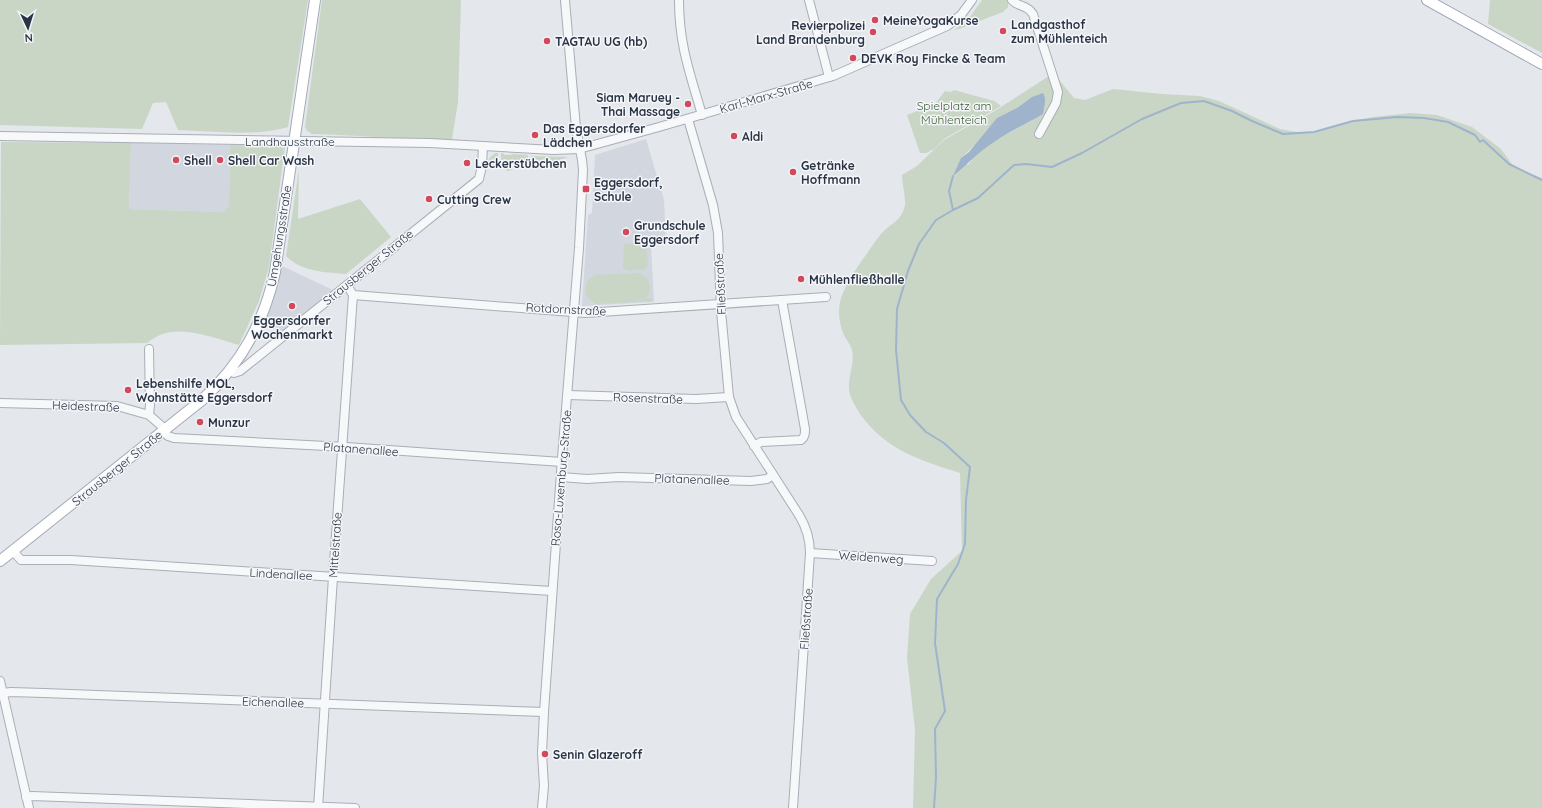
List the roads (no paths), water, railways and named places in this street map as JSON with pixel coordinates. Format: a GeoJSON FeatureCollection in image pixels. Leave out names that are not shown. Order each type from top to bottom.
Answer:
{"type":"FeatureCollection","features":[{"type":"Feature","properties":{"kind":"main road","name":"Umgehungsstraße"},"geometry":{"type":"LineString","coordinates":[[245,348],[256,331],[272,287],[275,272],[314,0]]}},
{"type":"Feature","properties":{"kind":"main road"},"geometry":{"type":"LineString","coordinates":[[1427,0],[1542,64]]}},
{"type":"Feature","properties":{"kind":"main road","name":"Strausberger Straße"},"geometry":{"type":"LineString","coordinates":[[0,561],[202,400],[232,371],[245,348]]}},
{"type":"Feature","properties":{"kind":"street","name":"Rosa-Luxemburg-Straße"},"geometry":{"type":"LineString","coordinates":[[542,808],[544,786],[542,753],[544,712],[552,591],[575,311],[582,182],[582,160],[576,128],[565,0]]}},
{"type":"Feature","properties":{"kind":"street"},"geometry":{"type":"LineString","coordinates":[[679,0],[679,25],[682,46],[702,115]]}},
{"type":"Feature","properties":{"kind":"street"},"geometry":{"type":"LineString","coordinates":[[809,0],[829,77]]}},
{"type":"Feature","properties":{"kind":"street","name":"Karl-Marx-Straße"},"geometry":{"type":"LineString","coordinates":[[579,149],[702,115],[829,77],[947,26],[961,15],[972,0]]}},
{"type":"Feature","properties":{"kind":"street"},"geometry":{"type":"LineString","coordinates":[[1012,0],[1029,8],[1033,14],[1058,92],[1056,103],[1040,134]]}},
{"type":"Feature","properties":{"kind":"street","name":"Fließstraße"},"geometry":{"type":"LineString","coordinates":[[688,119],[713,206],[718,234],[721,304],[729,397],[736,417],[805,525],[809,539],[810,553],[793,808]]}},
{"type":"Feature","properties":{"kind":"street","name":"Landhausstraße"},"geometry":{"type":"LineString","coordinates":[[0,136],[430,143],[554,150],[579,149]]}},
{"type":"Feature","properties":{"kind":"street","name":"Strausberger Straße"},"geometry":{"type":"LineString","coordinates":[[232,371],[240,371],[479,179],[482,166],[483,146]]}},
{"type":"Feature","properties":{"kind":"street"},"geometry":{"type":"LineString","coordinates":[[347,284],[353,295]]}},
{"type":"Feature","properties":{"kind":"street","name":"Rotdornstraße"},"geometry":{"type":"LineString","coordinates":[[353,295],[575,311],[585,313],[826,297]]}},
{"type":"Feature","properties":{"kind":"street","name":"Mittelstraße"},"geometry":{"type":"LineString","coordinates":[[318,807],[353,295]]}},
{"type":"Feature","properties":{"kind":"street"},"geometry":{"type":"LineString","coordinates":[[754,446],[761,442],[801,440],[805,435],[800,392],[782,300]]}},
{"type":"Feature","properties":{"kind":"street"},"geometry":{"type":"LineString","coordinates":[[149,349],[149,415]]}},
{"type":"Feature","properties":{"kind":"street","name":"Rosenstraße"},"geometry":{"type":"LineString","coordinates":[[568,395],[696,399],[729,397]]}},
{"type":"Feature","properties":{"kind":"street","name":"Heidestraße"},"geometry":{"type":"LineString","coordinates":[[0,403],[117,406],[149,415],[164,430]]}},
{"type":"Feature","properties":{"kind":"street","name":"Platanenallee"},"geometry":{"type":"LineString","coordinates":[[164,430],[171,438],[342,447],[562,462]]}},
{"type":"Feature","properties":{"kind":"street","name":"Platanenallee"},"geometry":{"type":"LineString","coordinates":[[561,477],[587,479],[619,477],[751,481],[767,479],[773,475]]}},
{"type":"Feature","properties":{"kind":"street","name":"Lindenallee"},"geometry":{"type":"LineString","coordinates":[[13,552],[21,560],[71,560],[552,591]]}},
{"type":"Feature","properties":{"kind":"street","name":"Weidenweg"},"geometry":{"type":"LineString","coordinates":[[810,553],[932,561]]}},
{"type":"Feature","properties":{"kind":"street"},"geometry":{"type":"LineString","coordinates":[[0,681],[29,808]]}},
{"type":"Feature","properties":{"kind":"street","name":"Eichenallee"},"geometry":{"type":"LineString","coordinates":[[3,694],[17,692],[544,712]]}},
{"type":"Feature","properties":{"kind":"street"},"geometry":{"type":"LineString","coordinates":[[26,797],[356,808]]}},
{"type":"Feature","properties":{"kind":"water"},"geometry":{"type":"Polygon","coordinates":[[[1043,93],[1045,100],[1043,114],[1006,134],[988,146],[953,176],[961,158],[969,152],[997,118],[1017,108],[1032,97],[1043,93]]]}},
{"type":"Feature","properties":{"kind":"waterway"},"geometry":{"type":"LineString","coordinates":[[934,808],[936,777],[935,729],[945,711],[935,643],[937,599],[958,564],[965,544],[966,500],[970,467],[944,443],[926,432],[910,415],[901,400],[896,350],[897,309],[908,271],[919,244],[936,220],[978,198],[1014,165],[1026,164],[1052,167],[1082,153],[1142,119],[1181,103],[1204,101],[1232,111],[1283,134],[1314,132],[1353,121],[1397,117],[1424,118],[1448,122],[1475,135],[1480,142],[1483,140],[1509,164],[1542,180]]}},
{"type":"Feature","properties":{"kind":"waterway"},"geometry":{"type":"LineString","coordinates":[[953,176],[949,191],[953,210]]}},
{"type":"Feature","properties":{"kind":"place","name":"MeineYogaKurse"},"geometry":{"type":"Point","coordinates":[875,20]}},
{"type":"Feature","properties":{"kind":"place","name":"Landgasthof zum Mühlenteich"},"geometry":{"type":"Point","coordinates":[1003,31]}},
{"type":"Feature","properties":{"kind":"place","name":"Revierpolizei Land Brandenburg"},"geometry":{"type":"Point","coordinates":[873,32]}},
{"type":"Feature","properties":{"kind":"place","name":"TAGTAU UG (hb)"},"geometry":{"type":"Point","coordinates":[547,41]}},
{"type":"Feature","properties":{"kind":"place","name":"DEVK Roy Fincke & Team"},"geometry":{"type":"Point","coordinates":[853,58]}},
{"type":"Feature","properties":{"kind":"place","name":"Siam Maruey - Thai Massage"},"geometry":{"type":"Point","coordinates":[688,104]}},
{"type":"Feature","properties":{"kind":"place","name":"Das Eggersdorfer Lädchen"},"geometry":{"type":"Point","coordinates":[535,135]}},
{"type":"Feature","properties":{"kind":"place","name":"Aldi"},"geometry":{"type":"Point","coordinates":[734,136]}},
{"type":"Feature","properties":{"kind":"place","name":"Shell"},"geometry":{"type":"Point","coordinates":[176,160]}},
{"type":"Feature","properties":{"kind":"place","name":"Shell Car Wash"},"geometry":{"type":"Point","coordinates":[220,160]}},
{"type":"Feature","properties":{"kind":"place","name":"Leckerstübchen"},"geometry":{"type":"Point","coordinates":[467,163]}},
{"type":"Feature","properties":{"kind":"place","name":"Getränke Hoffmann"},"geometry":{"type":"Point","coordinates":[793,172]}},
{"type":"Feature","properties":{"kind":"place","name":"Eggersdorf, Schule"},"geometry":{"type":"Point","coordinates":[586,189]}},
{"type":"Feature","properties":{"kind":"place","name":"Cutting Crew"},"geometry":{"type":"Point","coordinates":[429,199]}},
{"type":"Feature","properties":{"kind":"place","name":"Grundschule Eggersdorf"},"geometry":{"type":"Point","coordinates":[626,232]}},
{"type":"Feature","properties":{"kind":"place","name":"Mühlenfließhalle"},"geometry":{"type":"Point","coordinates":[801,279]}},
{"type":"Feature","properties":{"kind":"place","name":"Eggersdorfer Wochenmarkt"},"geometry":{"type":"Point","coordinates":[292,306]}},
{"type":"Feature","properties":{"kind":"place","name":"Lebenshilfe MOL, Wohnstätte Eggersdorf"},"geometry":{"type":"Point","coordinates":[128,390]}},
{"type":"Feature","properties":{"kind":"place","name":"Munzur"},"geometry":{"type":"Point","coordinates":[200,422]}},
{"type":"Feature","properties":{"kind":"place","name":"Senin Glazeroff"},"geometry":{"type":"Point","coordinates":[545,754]}},
{"type":"Feature","properties":{"kind":"park label","name":"Spielplatz am Mühlenteich"},"geometry":{"type":"Point","coordinates":[954,112]}}]}
